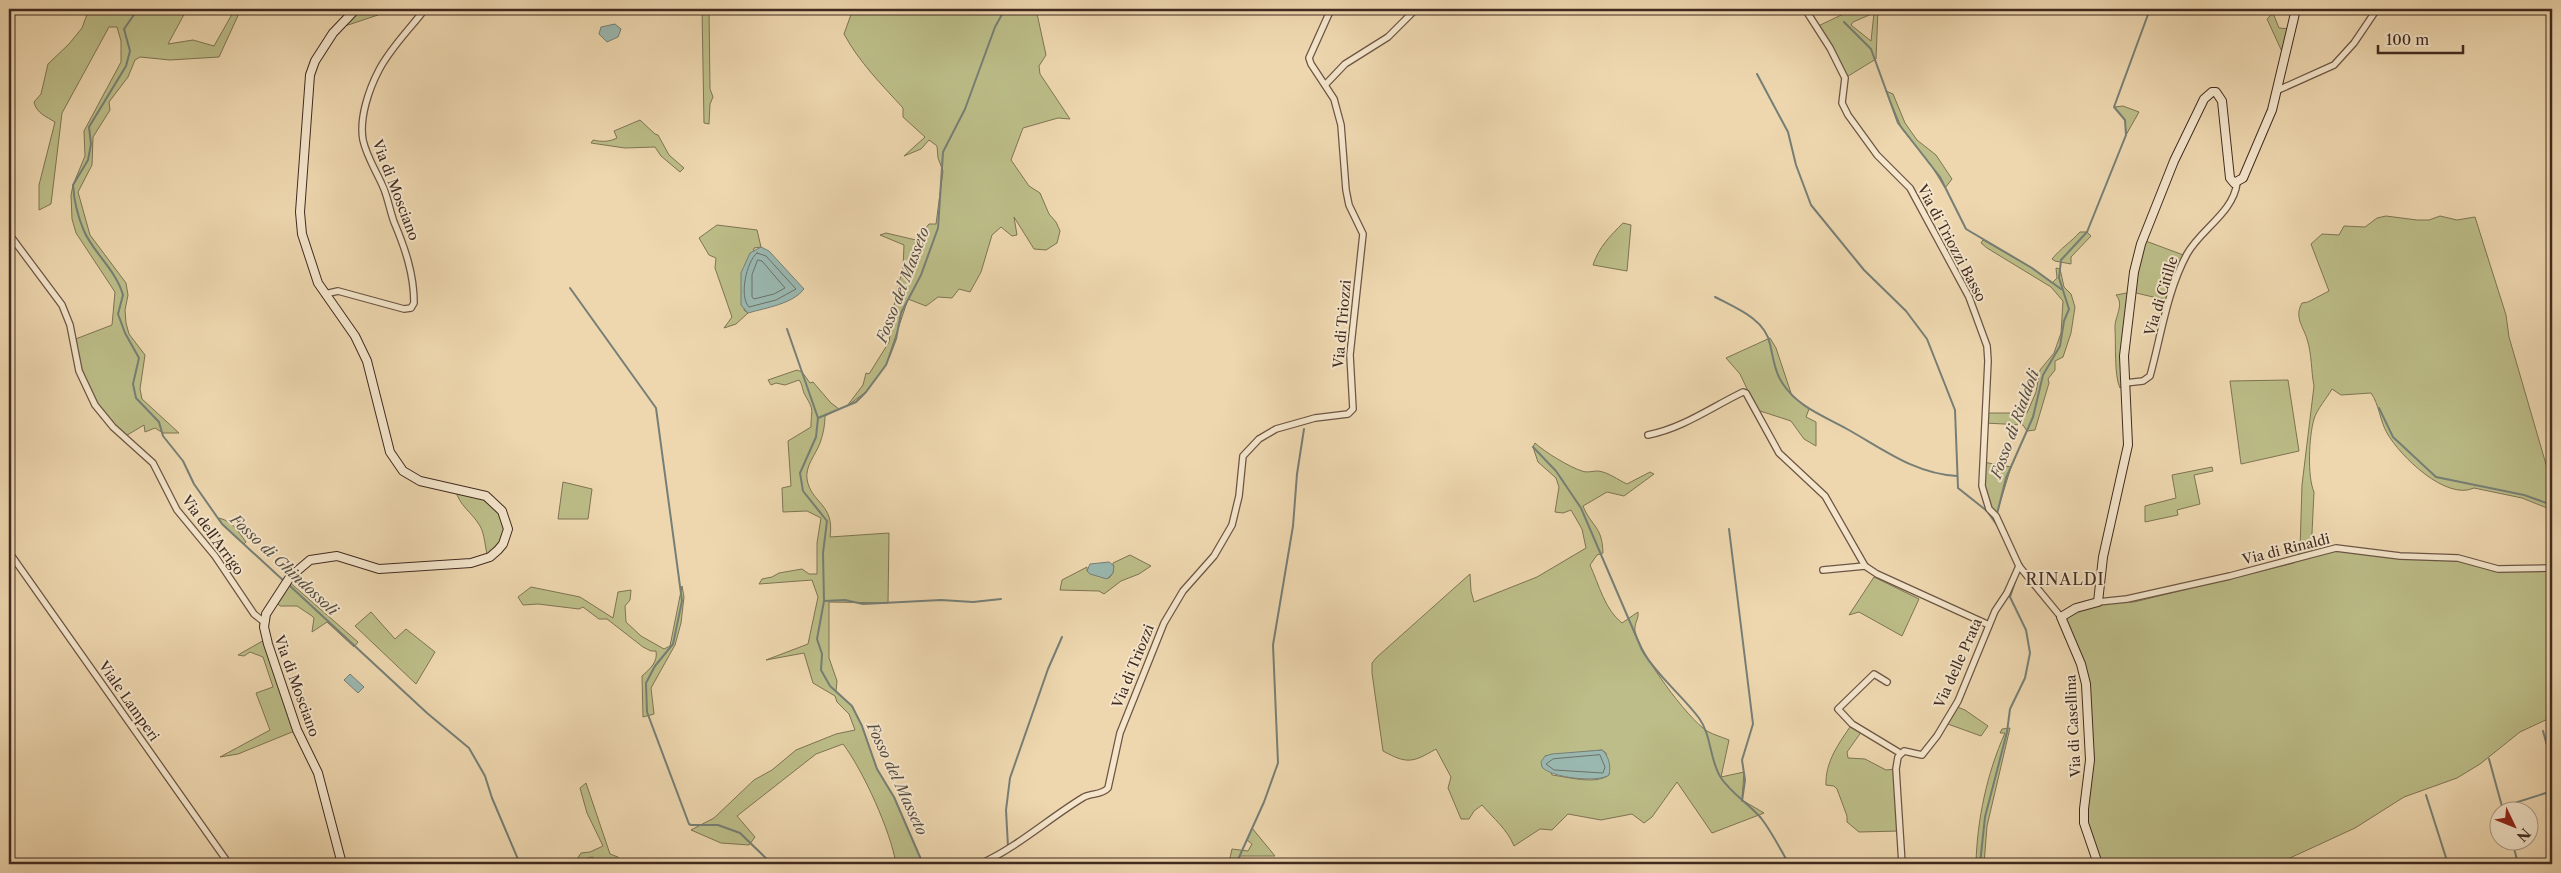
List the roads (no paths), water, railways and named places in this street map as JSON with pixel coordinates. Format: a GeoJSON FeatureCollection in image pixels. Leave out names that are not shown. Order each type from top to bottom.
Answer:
{"type":"FeatureCollection","features":[{"type":"Feature","properties":{"kind":"main road","name":"Via di Mosciano"},"geometry":{"type":"LineString","coordinates":[[342,864],[318,773],[298,730],[266,639],[264,622],[271,605],[285,583],[306,563],[329,556],[347,558],[379,569],[471,563],[490,557],[498,550],[503,544],[508,529],[502,511],[486,496],[476,492],[432,486],[403,471],[390,452],[362,349],[355,336],[324,294],[311,266],[302,234],[300,212],[308,88],[315,61],[325,44],[356,9]]}},
{"type":"Feature","properties":{"kind":"main road"},"geometry":{"type":"LineString","coordinates":[[2098,602],[2103,557],[2128,445],[2124,356],[2134,272],[2141,244],[2174,161],[2204,99],[2212,92],[2216,92],[2222,101],[2230,178],[2234,183],[2237,183],[2243,178],[2269,116],[2296,9]]}},
{"type":"Feature","properties":{"kind":"main road","name":"Via di Rinaldi"},"geometry":{"type":"LineString","coordinates":[[2061,617],[2076,608],[2098,602]]}},
{"type":"Feature","properties":{"kind":"main road","name":"Via di Casellina"},"geometry":{"type":"LineString","coordinates":[[2061,617],[2081,664],[2086,684],[2090,760],[2084,823],[2098,864]]}},
{"type":"Feature","properties":{"kind":"street","name":"Via di Mosciano"},"geometry":{"type":"LineString","coordinates":[[324,294],[338,290],[404,309],[410,308],[414,303],[409,263],[403,240],[384,190],[367,155],[363,138],[363,124],[365,108],[378,71],[388,54],[425,9]]}},
{"type":"Feature","properties":{"kind":"street","name":"Via di Triozzi"},"geometry":{"type":"LineString","coordinates":[[980,864],[1043,826],[1085,796],[1103,792],[1108,788],[1120,733],[1164,623],[1183,591],[1214,556],[1232,525],[1239,496],[1241,463],[1249,449],[1259,439],[1276,429],[1315,418],[1348,414],[1353,408],[1350,355],[1363,234],[1346,190],[1341,125],[1334,99],[1326,84],[1311,64],[1310,58],[1331,9]]}},
{"type":"Feature","properties":{"kind":"street"},"geometry":{"type":"LineString","coordinates":[[1326,84],[1345,64],[1388,37],[1416,9]]}},
{"type":"Feature","properties":{"kind":"street","name":"Via di Triozzi Basso"},"geometry":{"type":"LineString","coordinates":[[1805,9],[1830,48],[1845,78],[1842,103],[1848,115],[1877,155],[1910,188],[1969,297],[1986,346],[1988,361],[1982,486],[1984,496],[1989,509],[1996,516],[2019,566],[2061,617]]}},
{"type":"Feature","properties":{"kind":"street"},"geometry":{"type":"LineString","coordinates":[[2276,91],[2334,65],[2354,43],[2377,9]]}},
{"type":"Feature","properties":{"kind":"street","name":"Via di Citille"},"geometry":{"type":"LineString","coordinates":[[2125,383],[2143,381],[2150,376],[2170,301],[2187,254],[2229,204],[2237,183]]}},
{"type":"Feature","properties":{"kind":"street","name":"Via dell'Arrigo"},"geometry":{"type":"LineString","coordinates":[[9,234],[10,239],[62,305],[70,325],[79,370],[95,405],[113,427],[152,463],[177,510],[215,556],[250,608],[264,622]]}},
{"type":"Feature","properties":{"kind":"street"},"geometry":{"type":"LineString","coordinates":[[1648,435],[1669,431],[1686,424],[1742,392],[1746,393],[1779,453],[1825,496],[1865,566],[1877,574],[1989,625]]}},
{"type":"Feature","properties":{"kind":"street","name":"Via di Rinaldi"},"geometry":{"type":"LineString","coordinates":[[2098,602],[2127,599],[2213,580],[2336,548],[2400,556],[2458,558],[2498,569],[2552,568]]}},
{"type":"Feature","properties":{"kind":"street","name":"Viale Lamperi"},"geometry":{"type":"LineString","coordinates":[[9,552],[228,864]]}},
{"type":"Feature","properties":{"kind":"street"},"geometry":{"type":"LineString","coordinates":[[1824,570],[1865,566]]}},
{"type":"Feature","properties":{"kind":"street","name":"Via delle Prata"},"geometry":{"type":"LineString","coordinates":[[1900,753],[1922,755],[1937,736],[1958,701],[1989,625],[2019,566]]}},
{"type":"Feature","properties":{"kind":"street"},"geometry":{"type":"LineString","coordinates":[[1887,682],[1874,674],[1838,709],[1852,724],[1900,753],[1896,769],[1902,864]]}},
{"type":"Feature","properties":{"kind":"water"},"geometry":{"type":"Polygon","coordinates":[[[615,24],[621,29],[618,37],[607,42],[599,34],[601,27],[615,24]]]}},
{"type":"Feature","properties":{"kind":"water"},"geometry":{"type":"Polygon","coordinates":[[[761,247],[769,251],[804,289],[786,302],[748,313],[741,305],[741,273],[750,253],[761,247]]]}},
{"type":"Feature","properties":{"kind":"water"},"geometry":{"type":"Polygon","coordinates":[[[1109,562],[1114,566],[1113,573],[1107,579],[1090,574],[1087,571],[1090,564],[1109,562]]]}},
{"type":"Feature","properties":{"kind":"water"},"geometry":{"type":"Polygon","coordinates":[[[350,674],[364,687],[358,693],[344,680],[350,674]]]}},
{"type":"Feature","properties":{"kind":"water"},"geometry":{"type":"Polygon","coordinates":[[[1602,750],[1608,758],[1610,768],[1609,775],[1603,777],[1595,779],[1575,778],[1555,774],[1542,767],[1541,762],[1545,756],[1552,754],[1602,750]]]}},
{"type":"Feature","properties":{"kind":"waterway","name":"Fosso di Ghindossoli"},"geometry":{"type":"LineString","coordinates":[[138,9],[124,29],[130,51],[126,66],[89,127],[91,144],[88,160],[73,185],[74,197],[82,226],[88,239],[115,277],[123,295],[118,314],[125,333],[139,358],[133,384],[136,398],[159,422],[163,436],[183,461],[194,484],[222,524],[285,582]]}},
{"type":"Feature","properties":{"kind":"waterway","name":"Fosso del Masseto"},"geometry":{"type":"LineString","coordinates":[[818,418],[856,402],[886,365],[896,339],[901,313],[921,275],[938,228],[943,152],[965,109],[995,27],[1005,9]]}},
{"type":"Feature","properties":{"kind":"waterway","name":"Fosso di Rialdoli"},"geometry":{"type":"LineString","coordinates":[[1997,514],[2006,478],[2033,417],[2043,375],[2060,346],[2064,321],[2069,309],[2059,278],[2061,260],[2087,232],[2126,135],[2125,120],[2114,107],[2150,9]]}},
{"type":"Feature","properties":{"kind":"waterway"},"geometry":{"type":"LineString","coordinates":[[1844,22],[1871,49],[1898,123],[1940,177],[1966,229],[2032,268],[2061,289]]}},
{"type":"Feature","properties":{"kind":"waterway"},"geometry":{"type":"LineString","coordinates":[[1757,74],[1788,132],[1796,165],[1811,205],[1864,270],[1906,311],[1927,339],[1955,410],[1958,488],[1987,511],[1999,528]]}},
{"type":"Feature","properties":{"kind":"waterway"},"geometry":{"type":"LineString","coordinates":[[570,288],[656,408],[682,601],[673,644],[655,666],[646,683],[647,712],[689,824],[718,825],[740,833],[772,864]]}},
{"type":"Feature","properties":{"kind":"waterway"},"geometry":{"type":"LineString","coordinates":[[1715,297],[1748,315],[1762,328],[1767,335],[1780,380],[1789,392],[1804,405],[1913,466],[1927,471],[1957,476]]}},
{"type":"Feature","properties":{"kind":"waterway","name":"Fosso del Masseto"},"geometry":{"type":"LineString","coordinates":[[787,329],[818,418],[816,437],[800,473],[803,491],[827,521],[823,553],[824,601],[817,639],[822,654],[821,670],[830,686],[852,706],[862,726],[877,769],[894,797],[923,864]]}},
{"type":"Feature","properties":{"kind":"waterway"},"geometry":{"type":"LineString","coordinates":[[2379,408],[2393,437],[2436,477],[2524,495],[2552,505]]}},
{"type":"Feature","properties":{"kind":"waterway"},"geometry":{"type":"LineString","coordinates":[[1236,864],[1264,802],[1278,763],[1273,645],[1293,526],[1297,474],[1304,429]]}},
{"type":"Feature","properties":{"kind":"waterway"},"geometry":{"type":"LineString","coordinates":[[1533,447],[1556,471],[1581,508],[1642,650],[1655,668],[1699,718],[1706,732],[1714,763],[1721,778],[1761,818],[1789,864]]}},
{"type":"Feature","properties":{"kind":"waterway"},"geometry":{"type":"LineString","coordinates":[[1729,529],[1753,724],[1742,760],[1745,780],[1742,801]]}},
{"type":"Feature","properties":{"kind":"waterway","name":"Fosso di Rialdoli"},"geometry":{"type":"LineString","coordinates":[[1980,864],[1985,817],[2007,732],[2010,709],[2025,678],[2030,653],[2026,630],[2010,597],[2019,570]]}},
{"type":"Feature","properties":{"kind":"waterway","name":"Fosso di Ghindossoli"},"geometry":{"type":"LineString","coordinates":[[289,585],[427,713],[469,748],[485,776],[492,798],[520,864]]}},
{"type":"Feature","properties":{"kind":"waterway"},"geometry":{"type":"LineString","coordinates":[[824,601],[845,600],[863,604],[941,600],[973,602],[1001,599]]}},
{"type":"Feature","properties":{"kind":"waterway"},"geometry":{"type":"LineString","coordinates":[[1008,847],[1006,810],[1010,778],[1048,669],[1062,637]]}},
{"type":"Feature","properties":{"kind":"waterway"},"geometry":{"type":"LineString","coordinates":[[2543,731],[2552,763]]}},
{"type":"Feature","properties":{"kind":"waterway"},"geometry":{"type":"LineString","coordinates":[[2489,759],[2500,800]]}},
{"type":"Feature","properties":{"kind":"waterway"},"geometry":{"type":"LineString","coordinates":[[2524,800],[2552,791]]}},
{"type":"Feature","properties":{"kind":"waterway"},"geometry":{"type":"LineString","coordinates":[[2426,795],[2448,864]]}},
{"type":"Feature","properties":{"kind":"waterway"},"geometry":{"type":"LineString","coordinates":[[2514,850],[2518,864]]}},
{"type":"Feature","properties":{"kind":"waterway"},"geometry":{"type":"LineString","coordinates":[[991,864],[1007,852]]}},
{"type":"Feature","properties":{"kind":"waterway"},"geometry":{"type":"LineString","coordinates":[[2498,864],[2516,860]]}},
{"type":"Feature","properties":{"kind":"district","name":"RINALDI"},"geometry":{"type":"Point","coordinates":[2065,579]}}]}
